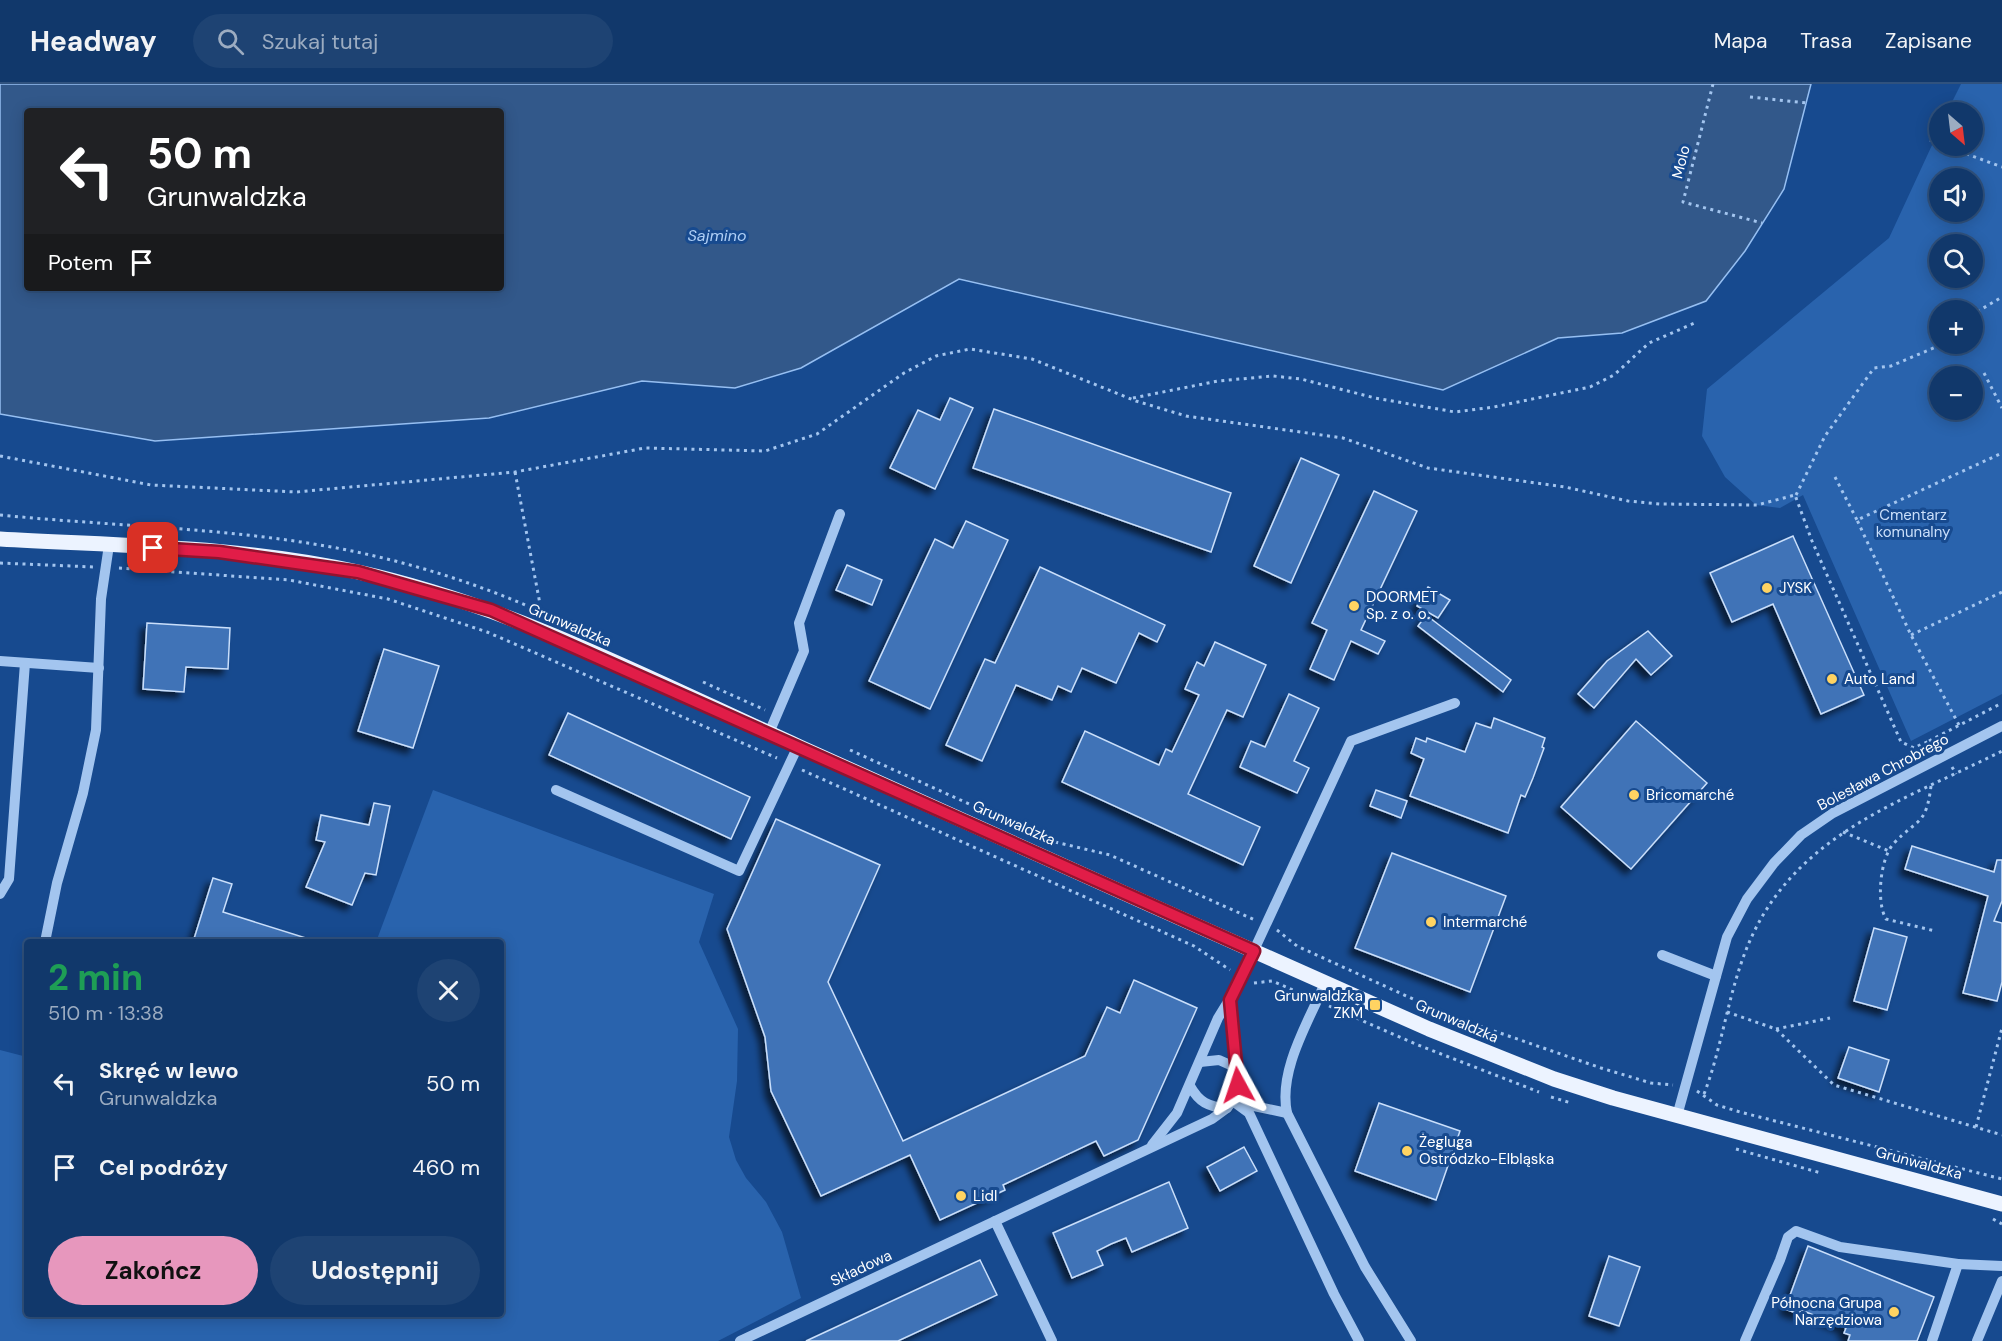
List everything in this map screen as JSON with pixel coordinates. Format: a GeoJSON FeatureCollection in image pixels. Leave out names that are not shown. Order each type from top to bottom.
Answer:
{"type":"FeatureCollection","features":[{"type":"Feature","properties":{"kind":"main road","name":"Grunwaldzka"},"geometry":{"type":"LineString","coordinates":[[0,539],[219,552],[302,562],[358,572],[491,610],[1429,1029],[1554,1079],[1677,1116],[2002,1204]]}},
{"type":"Feature","properties":{"kind":"street"},"geometry":{"type":"LineString","coordinates":[[769,733],[804,651],[799,623],[840,514]]}},
{"type":"Feature","properties":{"kind":"street"},"geometry":{"type":"LineString","coordinates":[[46,939],[57,883],[83,793],[96,730],[101,599],[109,545]]}},
{"type":"Feature","properties":{"kind":"street"},"geometry":{"type":"LineString","coordinates":[[0,661],[99,668]]}},
{"type":"Feature","properties":{"kind":"street"},"geometry":{"type":"LineString","coordinates":[[0,894],[9,879],[25,663]]}},
{"type":"Feature","properties":{"kind":"street","name":"Składowa"},"geometry":{"type":"LineString","coordinates":[[1146,1152],[1163,1134],[1177,1113],[1218,1018],[1242,977],[1352,741],[1455,703]]}},
{"type":"Feature","properties":{"kind":"street","name":"Bolesława Chrobrego"},"geometry":{"type":"LineString","coordinates":[[1677,1116],[1727,937],[1747,899],[1773,863],[1801,835],[1833,813],[1887,783],[2002,726]]}},
{"type":"Feature","properties":{"kind":"street"},"geometry":{"type":"LineString","coordinates":[[556,790],[739,871],[798,746]]}},
{"type":"Feature","properties":{"kind":"street"},"geometry":{"type":"LineString","coordinates":[[1662,955],[1716,976]]}},
{"type":"Feature","properties":{"kind":"street"},"geometry":{"type":"LineString","coordinates":[[1325,983],[1289,1068],[1284,1100],[1287,1113],[1365,1267],[1411,1341]]}},
{"type":"Feature","properties":{"kind":"street"},"geometry":{"type":"LineString","coordinates":[[1230,1000],[1238,1094],[1230,1105]]}},
{"type":"Feature","properties":{"kind":"street"},"geometry":{"type":"LineString","coordinates":[[1200,1062],[1220,1060],[1237,1068]]}},
{"type":"Feature","properties":{"kind":"street"},"geometry":{"type":"LineString","coordinates":[[1190,1086],[1202,1103],[1213,1107],[1230,1105],[1287,1113]]}},
{"type":"Feature","properties":{"kind":"street"},"geometry":{"type":"LineString","coordinates":[[1230,1105],[1250,1113],[1334,1294],[1359,1341]]}},
{"type":"Feature","properties":{"kind":"street","name":"Składowa"},"geometry":{"type":"LineString","coordinates":[[740,1341],[1146,1152],[1212,1119],[1230,1105]]}},
{"type":"Feature","properties":{"kind":"street"},"geometry":{"type":"LineString","coordinates":[[995,1221],[1052,1341]]}},
{"type":"Feature","properties":{"kind":"street"},"geometry":{"type":"LineString","coordinates":[[1745,1341],[1788,1237],[1796,1232],[1840,1247],[1958,1263],[2002,1266]]}},
{"type":"Feature","properties":{"kind":"street"},"geometry":{"type":"LineString","coordinates":[[1932,1341],[1958,1263]]}},
{"type":"Feature","properties":{"kind":"street"},"geometry":{"type":"LineString","coordinates":[[1977,1341],[2002,1281]]}},
{"type":"Feature","properties":{"kind":"path","name":"Molo"},"geometry":{"type":"LineString","coordinates":[[1713,84],[1683,202],[1762,223]]}},
{"type":"Feature","properties":{"kind":"path"},"geometry":{"type":"LineString","coordinates":[[1750,97],[1807,103]]}},
{"type":"Feature","properties":{"kind":"path"},"geometry":{"type":"LineString","coordinates":[[1972,156],[2002,167]]}},
{"type":"Feature","properties":{"kind":"path"},"geometry":{"type":"LineString","coordinates":[[1983,308],[2002,297]]}},
{"type":"Feature","properties":{"kind":"path"},"geometry":{"type":"LineString","coordinates":[[1131,399],[1210,382],[1274,376],[1301,379],[1374,398],[1455,412],[1494,408],[1590,387],[1614,375],[1649,343],[1697,322]]}},
{"type":"Feature","properties":{"kind":"path"},"geometry":{"type":"LineString","coordinates":[[0,456],[151,484],[296,492],[515,472],[645,448],[765,451],[817,434],[904,373],[936,356],[970,349],[1032,359],[1131,399],[1186,416],[1343,438],[1428,468],[1565,487],[1628,501],[1697,506],[1757,505],[1796,495]]}},
{"type":"Feature","properties":{"kind":"path"},"geometry":{"type":"LineString","coordinates":[[1910,748],[1901,742],[1812,541],[1796,495],[1825,436],[1874,368],[1891,366],[1929,350]]}},
{"type":"Feature","properties":{"kind":"path"},"geometry":{"type":"LineString","coordinates":[[1984,373],[2002,408]]}},
{"type":"Feature","properties":{"kind":"path"},"geometry":{"type":"LineString","coordinates":[[1857,520],[2002,453]]}},
{"type":"Feature","properties":{"kind":"path"},"geometry":{"type":"LineString","coordinates":[[515,472],[540,604]]}},
{"type":"Feature","properties":{"kind":"path"},"geometry":{"type":"LineString","coordinates":[[1835,477],[1911,635],[1959,725]]}},
{"type":"Feature","properties":{"kind":"path"},"geometry":{"type":"LineString","coordinates":[[0,563],[66,564],[278,579],[388,599],[487,632],[790,764],[1194,946],[1257,985],[1272,981],[1418,1045],[1578,1105]]}},
{"type":"Feature","properties":{"kind":"path"},"geometry":{"type":"LineString","coordinates":[[1911,635],[2002,592]]}},
{"type":"Feature","properties":{"kind":"path"},"geometry":{"type":"LineString","coordinates":[[1929,741],[2002,703]]}},
{"type":"Feature","properties":{"kind":"path"},"geometry":{"type":"LineString","coordinates":[[1704,1094],[1743,958],[1765,912],[1797,868],[1844,832],[2002,751]]}},
{"type":"Feature","properties":{"kind":"path"},"geometry":{"type":"LineString","coordinates":[[1931,786],[1929,809],[1921,822],[1894,843],[1889,851],[1878,896],[1886,919],[1935,931]]}},
{"type":"Feature","properties":{"kind":"path"},"geometry":{"type":"LineString","coordinates":[[1844,832],[1889,851]]}},
{"type":"Feature","properties":{"kind":"path"},"geometry":{"type":"LineString","coordinates":[[1727,1012],[1776,1029],[1834,1085],[2002,1135]]}},
{"type":"Feature","properties":{"kind":"path"},"geometry":{"type":"LineString","coordinates":[[1776,1029],[1830,1018]]}},
{"type":"Feature","properties":{"kind":"path"},"geometry":{"type":"LineString","coordinates":[[1976,1127],[2002,1028]]}},
{"type":"Feature","properties":{"kind":"path"},"geometry":{"type":"LineString","coordinates":[[1733,1148],[1740,1152],[1830,1176]]}},
{"type":"Feature","properties":{"kind":"path"},"geometry":{"type":"LineString","coordinates":[[1989,1217],[2002,1224]]}},
{"type":"Feature","properties":{"kind":"green space","name":"Cmentarz komunalny"},"geometry":{"type":"Polygon","coordinates":[[[1961,84],[2002,84],[2002,694],[1911,741],[1803,495],[1780,508],[1756,505],[1725,477],[1702,436],[1707,389],[1889,238],[1929,152],[1929,156],[1983,156],[1983,102],[1952,102],[1961,84]]]}},
{"type":"Feature","properties":{"kind":"green space"},"geometry":{"type":"Polygon","coordinates":[[[433,790],[714,894],[699,942],[738,1029],[737,1081],[729,1137],[736,1160],[746,1178],[766,1202],[782,1232],[801,1298],[718,1341],[0,1341],[0,1050],[24,1056],[24,1317],[504,1317],[504,939],[377,939],[433,790]]]}},
{"type":"Feature","properties":{"kind":"water","name":"Sajmino"},"geometry":{"type":"Polygon","coordinates":[[[0,84],[1811,84],[1784,189],[1745,251],[1706,301],[1622,333],[1558,338],[1443,390],[959,279],[801,368],[735,388],[642,381],[489,418],[155,441],[0,414],[0,84]]]}},
{"type":"Feature","properties":{"kind":"building"},"geometry":{"type":"Polygon","coordinates":[[[950,398],[973,408],[935,489],[890,468],[918,410],[940,420],[950,398]]]}},
{"type":"Feature","properties":{"kind":"building"},"geometry":{"type":"Polygon","coordinates":[[[994,409],[1231,493],[1211,552],[973,468],[994,409]]]}},
{"type":"Feature","properties":{"kind":"building"},"geometry":{"type":"Polygon","coordinates":[[[1301,458],[1339,475],[1291,583],[1254,566],[1301,458]]]}},
{"type":"Feature","properties":{"kind":"building"},"geometry":{"type":"Polygon","coordinates":[[[1374,491],[1417,511],[1361,630],[1385,641],[1378,654],[1351,641],[1334,680],[1310,669],[1327,630],[1312,623],[1374,491]]]}},
{"type":"Feature","properties":{"kind":"building"},"geometry":{"type":"Polygon","coordinates":[[[966,521],[1008,540],[930,709],[869,681],[935,539],[953,548],[966,521]]]}},
{"type":"Feature","properties":{"kind":"building","name":"JYSK"},"geometry":{"type":"Polygon","coordinates":[[[1793,536],[1864,695],[1821,714],[1773,604],[1732,622],[1710,573],[1793,536]]]}},
{"type":"Feature","properties":{"kind":"building"},"geometry":{"type":"Polygon","coordinates":[[[847,565],[882,580],[872,605],[836,590],[847,565]]]}},
{"type":"Feature","properties":{"kind":"building"},"geometry":{"type":"Polygon","coordinates":[[[1040,567],[1165,625],[1157,642],[1139,633],[1116,683],[1082,668],[1071,692],[1058,686],[1052,700],[1016,685],[982,761],[946,745],[985,659],[995,663],[1040,567]]]}},
{"type":"Feature","properties":{"kind":"building"},"geometry":{"type":"Polygon","coordinates":[[[1428,587],[1450,600],[1438,618],[1417,606],[1428,587]]]}},
{"type":"Feature","properties":{"kind":"building"},"geometry":{"type":"Polygon","coordinates":[[[1426,615],[1511,680],[1503,692],[1418,626],[1426,615]]]}},
{"type":"Feature","properties":{"kind":"building"},"geometry":{"type":"Polygon","coordinates":[[[147,623],[230,628],[228,669],[186,667],[184,692],[143,689],[147,623]]]}},
{"type":"Feature","properties":{"kind":"building"},"geometry":{"type":"Polygon","coordinates":[[[1648,631],[1672,656],[1651,675],[1636,659],[1594,708],[1578,694],[1607,661],[1648,631]]]}},
{"type":"Feature","properties":{"kind":"building"},"geometry":{"type":"Polygon","coordinates":[[[1215,642],[1266,665],[1243,717],[1227,710],[1188,794],[1260,827],[1243,865],[1062,782],[1085,731],[1159,765],[1166,749],[1172,752],[1199,695],[1185,689],[1197,662],[1204,666],[1215,642]]]}},
{"type":"Feature","properties":{"kind":"building"},"geometry":{"type":"Polygon","coordinates":[[[384,649],[439,666],[413,748],[358,731],[384,649]]]}},
{"type":"Feature","properties":{"kind":"building"},"geometry":{"type":"Polygon","coordinates":[[[1289,694],[1319,708],[1294,761],[1309,768],[1297,793],[1240,767],[1251,741],[1265,747],[1289,694]]]}},
{"type":"Feature","properties":{"kind":"building"},"geometry":{"type":"Polygon","coordinates":[[[568,713],[750,797],[731,839],[549,755],[568,713]]]}},
{"type":"Feature","properties":{"kind":"building"},"geometry":{"type":"Polygon","coordinates":[[[1494,718],[1545,738],[1542,747],[1544,748],[1533,778],[1525,797],[1521,795],[1508,833],[1410,796],[1424,759],[1411,753],[1416,738],[1426,742],[1427,738],[1465,752],[1476,723],[1491,728],[1494,718]]]}},
{"type":"Feature","properties":{"kind":"building","name":"Bricomarché"},"geometry":{"type":"Polygon","coordinates":[[[1636,721],[1707,783],[1631,869],[1561,807],[1636,721]]]}},
{"type":"Feature","properties":{"kind":"building"},"geometry":{"type":"Polygon","coordinates":[[[1376,790],[1407,801],[1401,818],[1370,806],[1376,790]]]}},
{"type":"Feature","properties":{"kind":"building"},"geometry":{"type":"Polygon","coordinates":[[[374,803],[390,806],[376,875],[365,873],[352,905],[306,887],[325,842],[316,840],[321,815],[369,825],[374,803]]]}},
{"type":"Feature","properties":{"kind":"building"},"geometry":{"type":"Polygon","coordinates":[[[776,819],[880,865],[828,982],[903,1141],[1085,1056],[1107,1007],[1120,1013],[1134,980],[1197,1008],[1138,1140],[1104,1156],[1096,1141],[1003,1185],[1005,1190],[940,1220],[910,1155],[821,1196],[771,1091],[765,1037],[727,929],[776,819]]]}},
{"type":"Feature","properties":{"kind":"building"},"geometry":{"type":"Polygon","coordinates":[[[1912,846],[1994,872],[1997,860],[2002,860],[2002,901],[1994,921],[2002,923],[2002,982],[1997,1001],[1963,993],[1988,896],[1905,869],[1912,846]]]}},
{"type":"Feature","properties":{"kind":"building","name":"Intermarché"},"geometry":{"type":"Polygon","coordinates":[[[1392,853],[1506,896],[1470,992],[1355,948],[1392,853]]]}},
{"type":"Feature","properties":{"kind":"building"},"geometry":{"type":"Polygon","coordinates":[[[213,878],[232,884],[223,912],[309,939],[194,939],[213,878]]]}},
{"type":"Feature","properties":{"kind":"building"},"geometry":{"type":"Polygon","coordinates":[[[1874,928],[1907,937],[1887,1010],[1854,1001],[1874,928]]]}},
{"type":"Feature","properties":{"kind":"building"},"geometry":{"type":"Polygon","coordinates":[[[1849,1047],[1889,1060],[1879,1092],[1838,1078],[1849,1047]]]}},
{"type":"Feature","properties":{"kind":"building","name":"Żegluga Ostródzko-Elbląska"},"geometry":{"type":"Polygon","coordinates":[[[1379,1103],[1460,1131],[1436,1200],[1355,1171],[1379,1103]]]}},
{"type":"Feature","properties":{"kind":"building"},"geometry":{"type":"Polygon","coordinates":[[[1244,1147],[1257,1171],[1220,1191],[1207,1167],[1244,1147]]]}},
{"type":"Feature","properties":{"kind":"building"},"geometry":{"type":"Polygon","coordinates":[[[1169,1182],[1188,1228],[1132,1252],[1126,1238],[1111,1244],[1097,1251],[1103,1265],[1072,1278],[1053,1233],[1169,1182]]]}},
{"type":"Feature","properties":{"kind":"building"},"geometry":{"type":"Polygon","coordinates":[[[1808,1246],[1934,1297],[1917,1341],[1848,1341],[1850,1335],[1844,1333],[1846,1328],[1801,1310],[1799,1314],[1785,1309],[1808,1246]]]}},
{"type":"Feature","properties":{"kind":"building"},"geometry":{"type":"Polygon","coordinates":[[[1609,1256],[1640,1267],[1619,1326],[1589,1316],[1609,1256]]]}},
{"type":"Feature","properties":{"kind":"building"},"geometry":{"type":"Polygon","coordinates":[[[980,1260],[997,1295],[898,1341],[806,1341],[980,1260]]]}},
{"type":"Feature","properties":{"kind":"place","name":"JYSK"},"geometry":{"type":"Point","coordinates":[1767,588]}},
{"type":"Feature","properties":{"kind":"place","name":"DOORMET Sp. z o. o."},"geometry":{"type":"Point","coordinates":[1354,606]}},
{"type":"Feature","properties":{"kind":"place","name":"Auto Land"},"geometry":{"type":"Point","coordinates":[1832,679]}},
{"type":"Feature","properties":{"kind":"place","name":"Bricomarché"},"geometry":{"type":"Point","coordinates":[1634,795]}},
{"type":"Feature","properties":{"kind":"place","name":"Intermarché"},"geometry":{"type":"Point","coordinates":[1431,922]}},
{"type":"Feature","properties":{"kind":"place","name":"Grunwaldzka ZKM"},"geometry":{"type":"Point","coordinates":[1375,1005]}},
{"type":"Feature","properties":{"kind":"place","name":"Żegluga Ostródzko-Elbląska"},"geometry":{"type":"Point","coordinates":[1407,1151]}},
{"type":"Feature","properties":{"kind":"place","name":"Lidl"},"geometry":{"type":"Point","coordinates":[961,1196]}},
{"type":"Feature","properties":{"kind":"place","name":"Północna Grupa Narzędziowa"},"geometry":{"type":"Point","coordinates":[1894,1312]}},
{"type":"Feature","properties":{"kind":"route"},"geometry":{"type":"LineString","coordinates":[[153,548],[219,552],[302,562],[358,572],[491,610],[666,686],[1254,951],[1230,1000],[1238,1085]]}}]}
